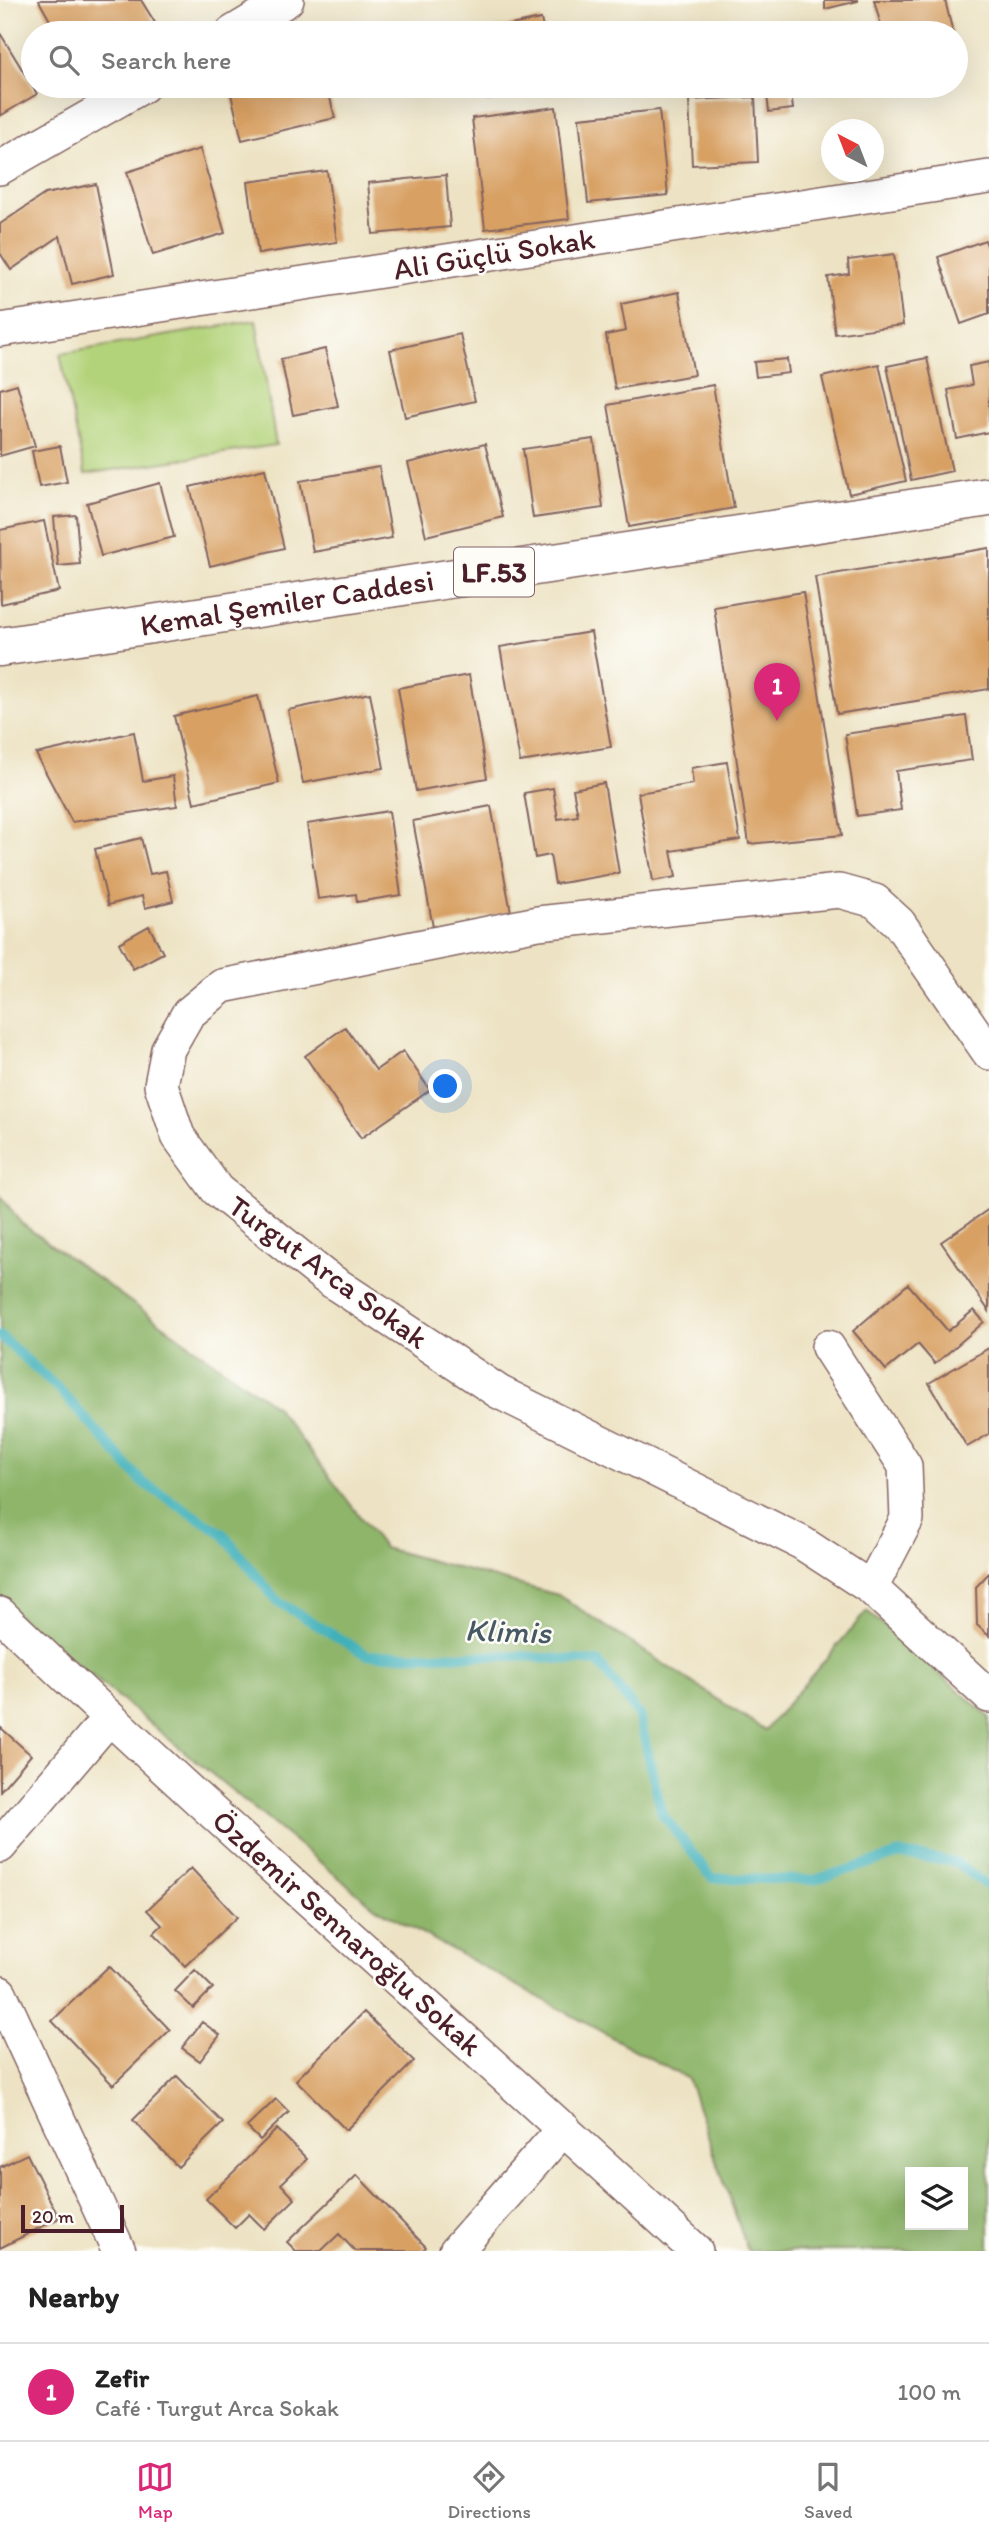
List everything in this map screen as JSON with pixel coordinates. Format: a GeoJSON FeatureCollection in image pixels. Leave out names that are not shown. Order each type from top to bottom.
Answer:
{"type":"FeatureCollection","features":[{"type":"Feature","properties":{"kind":"main road","name":"Kemal Şemiler Caddesi"},"geometry":{"type":"LineString","coordinates":[[0,647],[989,497]]}},
{"type":"Feature","properties":{"kind":"street"},"geometry":{"type":"LineString","coordinates":[[252,21],[287,0]]}},
{"type":"Feature","properties":{"kind":"street"},"geometry":{"type":"LineString","coordinates":[[0,168],[122,98]]}},
{"type":"Feature","properties":{"kind":"street","name":"Ali Güçlü Sokak"},"geometry":{"type":"LineString","coordinates":[[0,330],[989,177]]}},
{"type":"Feature","properties":{"kind":"street","name":"Turgut Arca Sokak"},"geometry":{"type":"LineString","coordinates":[[989,1054],[899,923],[875,901],[839,891],[538,923],[222,986],[188,1014],[168,1049],[162,1085],[178,1136],[217,1190],[324,1276],[499,1392],[802,1543],[870,1588],[989,1696]]}},
{"type":"Feature","properties":{"kind":"street"},"geometry":{"type":"LineString","coordinates":[[828,1347],[905,1466],[907,1519],[870,1588]]}},
{"type":"Feature","properties":{"kind":"street","name":"Özdemir Sennaroğlu Sokak"},"geometry":{"type":"LineString","coordinates":[[0,1614],[109,1718],[564,2128],[696,2251]]}},
{"type":"Feature","properties":{"kind":"street"},"geometry":{"type":"LineString","coordinates":[[0,1846],[109,1718]]}},
{"type":"Feature","properties":{"kind":"street"},"geometry":{"type":"LineString","coordinates":[[0,1993],[119,2251]]}},
{"type":"Feature","properties":{"kind":"street"},"geometry":{"type":"LineString","coordinates":[[456,2251],[564,2128]]}},
{"type":"Feature","properties":{"kind":"green space"},"geometry":{"type":"Polygon","coordinates":[[[256,320],[276,445],[85,474],[60,354],[256,320]]]}},
{"type":"Feature","properties":{"kind":"green space"},"geometry":{"type":"Polygon","coordinates":[[[0,1195],[21,1223],[275,1406],[384,1548],[558,1595],[765,1730],[867,1611],[989,1717],[989,2251],[748,2251],[688,2079],[376,1908],[0,1601],[0,1195]]]}},
{"type":"Feature","properties":{"kind":"building"},"geometry":{"type":"Polygon","coordinates":[[[141,0],[154,21],[50,21],[39,1],[141,0]]]}},
{"type":"Feature","properties":{"kind":"building"},"geometry":{"type":"Polygon","coordinates":[[[825,0],[858,0],[858,1],[825,9],[825,0]]]}},
{"type":"Feature","properties":{"kind":"building"},"geometry":{"type":"Polygon","coordinates":[[[874,0],[945,0],[950,21],[880,21],[874,0]]]}},
{"type":"Feature","properties":{"kind":"building"},"geometry":{"type":"Polygon","coordinates":[[[0,33],[21,68],[21,98],[30,98],[0,116],[0,33]]]}},
{"type":"Feature","properties":{"kind":"building"},"geometry":{"type":"Polygon","coordinates":[[[232,98],[330,98],[335,118],[242,140],[232,98]]]}},
{"type":"Feature","properties":{"kind":"building"},"geometry":{"type":"Polygon","coordinates":[[[755,98],[758,162],[692,165],[689,100],[755,98]]]}},
{"type":"Feature","properties":{"kind":"building"},"geometry":{"type":"Polygon","coordinates":[[[767,98],[792,98],[793,109],[769,112],[767,98]]]}},
{"type":"Feature","properties":{"kind":"building"},"geometry":{"type":"Polygon","coordinates":[[[556,107],[569,219],[485,229],[472,118],[556,107]]]}},
{"type":"Feature","properties":{"kind":"building"},"geometry":{"type":"Polygon","coordinates":[[[659,110],[668,195],[588,203],[579,118],[659,110]]]}},
{"type":"Feature","properties":{"kind":"building"},"geometry":{"type":"Polygon","coordinates":[[[200,149],[225,233],[153,255],[127,172],[200,149]]]}},
{"type":"Feature","properties":{"kind":"building"},"geometry":{"type":"Polygon","coordinates":[[[327,171],[337,242],[258,254],[248,182],[327,171]]]}},
{"type":"Feature","properties":{"kind":"building"},"geometry":{"type":"Polygon","coordinates":[[[446,175],[450,227],[373,234],[368,183],[446,175]]]}},
{"type":"Feature","properties":{"kind":"building"},"geometry":{"type":"Polygon","coordinates":[[[96,184],[114,274],[72,284],[60,236],[11,270],[0,253],[0,224],[45,194],[96,184]]]}},
{"type":"Feature","properties":{"kind":"building"},"geometry":{"type":"Polygon","coordinates":[[[985,240],[989,251],[989,314],[961,324],[938,257],[985,240]]]}},
{"type":"Feature","properties":{"kind":"building"},"geometry":{"type":"Polygon","coordinates":[[[894,254],[903,325],[835,334],[828,277],[849,274],[848,260],[894,254]]]}},
{"type":"Feature","properties":{"kind":"building"},"geometry":{"type":"Polygon","coordinates":[[[679,292],[694,375],[615,389],[606,335],[626,331],[621,304],[679,292]]]}},
{"type":"Feature","properties":{"kind":"building"},"geometry":{"type":"Polygon","coordinates":[[[460,334],[475,401],[405,417],[390,350],[460,334]]]}},
{"type":"Feature","properties":{"kind":"building"},"geometry":{"type":"Polygon","coordinates":[[[325,349],[338,406],[293,415],[281,359],[325,349]]]}},
{"type":"Feature","properties":{"kind":"building"},"geometry":{"type":"Polygon","coordinates":[[[927,358],[952,471],[911,480],[887,366],[927,358]]]}},
{"type":"Feature","properties":{"kind":"building"},"geometry":{"type":"Polygon","coordinates":[[[787,359],[789,373],[756,377],[754,362],[787,359]]]}},
{"type":"Feature","properties":{"kind":"building"},"geometry":{"type":"Polygon","coordinates":[[[989,362],[989,432],[957,439],[948,390],[972,385],[969,366],[989,362]]]}},
{"type":"Feature","properties":{"kind":"building"},"geometry":{"type":"Polygon","coordinates":[[[879,364],[906,481],[849,494],[822,377],[879,364]]]}},
{"type":"Feature","properties":{"kind":"building"},"geometry":{"type":"Polygon","coordinates":[[[17,384],[35,446],[0,456],[0,389],[17,384]]]}},
{"type":"Feature","properties":{"kind":"building"},"geometry":{"type":"Polygon","coordinates":[[[713,385],[734,508],[629,527],[608,405],[713,385]]]}},
{"type":"Feature","properties":{"kind":"building"},"geometry":{"type":"Polygon","coordinates":[[[594,439],[603,508],[533,518],[523,449],[594,439]]]}},
{"type":"Feature","properties":{"kind":"building"},"geometry":{"type":"Polygon","coordinates":[[[485,444],[503,517],[426,536],[408,463],[485,444]]]}},
{"type":"Feature","properties":{"kind":"building"},"geometry":{"type":"Polygon","coordinates":[[[60,446],[67,482],[39,487],[32,451],[60,446]]]}},
{"type":"Feature","properties":{"kind":"building"},"geometry":{"type":"Polygon","coordinates":[[[379,467],[392,538],[313,552],[300,481],[379,467]]]}},
{"type":"Feature","properties":{"kind":"building"},"geometry":{"type":"Polygon","coordinates":[[[265,469],[284,548],[210,566],[190,487],[265,469]]]}},
{"type":"Feature","properties":{"kind":"building"},"geometry":{"type":"Polygon","coordinates":[[[160,483],[174,537],[101,556],[87,503],[160,483]]]}},
{"type":"Feature","properties":{"kind":"building"},"geometry":{"type":"Polygon","coordinates":[[[76,515],[80,564],[58,566],[54,517],[76,515]]]}},
{"type":"Feature","properties":{"kind":"building"},"geometry":{"type":"Polygon","coordinates":[[[44,521],[59,591],[1,604],[0,530],[44,521]]]}},
{"type":"Feature","properties":{"kind":"building"},"geometry":{"type":"Polygon","coordinates":[[[989,548],[989,689],[837,714],[815,577],[989,548]]]}},
{"type":"Feature","properties":{"kind":"building"},"geometry":{"type":"Polygon","coordinates":[[[803,592],[842,835],[749,844],[714,607],[803,592]]]}},
{"type":"Feature","properties":{"kind":"building"},"geometry":{"type":"Polygon","coordinates":[[[591,632],[611,747],[520,762],[500,647],[591,632]]]}},
{"type":"Feature","properties":{"kind":"building"},"geometry":{"type":"Polygon","coordinates":[[[469,675],[487,778],[416,791],[398,688],[469,675]]]}},
{"type":"Feature","properties":{"kind":"building"},"geometry":{"type":"Polygon","coordinates":[[[370,693],[384,768],[303,783],[288,710],[370,693]]]}},
{"type":"Feature","properties":{"kind":"building"},"geometry":{"type":"Polygon","coordinates":[[[258,696],[279,783],[194,803],[174,716],[258,696]]]}},
{"type":"Feature","properties":{"kind":"building"},"geometry":{"type":"Polygon","coordinates":[[[966,716],[972,760],[896,771],[901,810],[857,816],[845,734],[966,716]]]}},
{"type":"Feature","properties":{"kind":"building"},"geometry":{"type":"Polygon","coordinates":[[[134,732],[143,781],[173,776],[177,806],[72,822],[36,754],[134,732]]]}},
{"type":"Feature","properties":{"kind":"building"},"geometry":{"type":"Polygon","coordinates":[[[727,762],[740,840],[671,851],[676,877],[653,881],[638,793],[693,784],[691,768],[727,762]]]}},
{"type":"Feature","properties":{"kind":"building"},"geometry":{"type":"Polygon","coordinates":[[[604,783],[619,873],[555,884],[550,855],[535,858],[524,793],[553,788],[558,819],[578,816],[573,789],[604,783]]]}},
{"type":"Feature","properties":{"kind":"building"},"geometry":{"type":"Polygon","coordinates":[[[491,806],[511,912],[433,927],[413,821],[491,806]]]}},
{"type":"Feature","properties":{"kind":"building"},"geometry":{"type":"Polygon","coordinates":[[[389,811],[401,895],[357,902],[356,894],[318,899],[307,824],[389,811]]]}},
{"type":"Feature","properties":{"kind":"building"},"geometry":{"type":"Polygon","coordinates":[[[141,838],[150,874],[166,871],[173,901],[145,908],[142,896],[108,905],[95,849],[141,838]]]}},
{"type":"Feature","properties":{"kind":"building"},"geometry":{"type":"Polygon","coordinates":[[[149,926],[163,953],[133,969],[119,943],[149,926]]]}},
{"type":"Feature","properties":{"kind":"building"},"geometry":{"type":"Polygon","coordinates":[[[345,1027],[376,1070],[403,1051],[430,1090],[361,1138],[305,1056],[345,1027]]]}},
{"type":"Feature","properties":{"kind":"building"},"geometry":{"type":"Polygon","coordinates":[[[989,1209],[989,1311],[941,1242],[989,1209]]]}},
{"type":"Feature","properties":{"kind":"building"},"geometry":{"type":"Polygon","coordinates":[[[908,1284],[948,1331],[974,1310],[984,1322],[935,1364],[918,1344],[886,1370],[853,1331],[908,1284]]]}},
{"type":"Feature","properties":{"kind":"building"},"geometry":{"type":"Polygon","coordinates":[[[989,1348],[989,1434],[967,1447],[929,1383],[989,1348]]]}},
{"type":"Feature","properties":{"kind":"building"},"geometry":{"type":"Polygon","coordinates":[[[989,1573],[989,1636],[977,1625],[976,1587],[989,1573]]]}},
{"type":"Feature","properties":{"kind":"building"},"geometry":{"type":"Polygon","coordinates":[[[0,1727],[31,1755],[0,1791],[0,1727]]]}},
{"type":"Feature","properties":{"kind":"building"},"geometry":{"type":"Polygon","coordinates":[[[191,1868],[237,1917],[185,1966],[154,1933],[162,1925],[147,1910],[191,1868]]]}},
{"type":"Feature","properties":{"kind":"building"},"geometry":{"type":"Polygon","coordinates":[[[109,1966],[170,2030],[113,2085],[52,2021],[109,1966]]]}},
{"type":"Feature","properties":{"kind":"building"},"geometry":{"type":"Polygon","coordinates":[[[195,1970],[213,1988],[193,2008],[175,1991],[195,1970]]]}},
{"type":"Feature","properties":{"kind":"building"},"geometry":{"type":"Polygon","coordinates":[[[364,2012],[414,2061],[346,2130],[296,2080],[364,2012]]]}},
{"type":"Feature","properties":{"kind":"building"},"geometry":{"type":"Polygon","coordinates":[[[202,2022],[220,2035],[200,2061],[182,2048],[202,2022]]]}},
{"type":"Feature","properties":{"kind":"building"},"geometry":{"type":"Polygon","coordinates":[[[177,2076],[223,2123],[178,2167],[133,2120],[177,2076]]]}},
{"type":"Feature","properties":{"kind":"building"},"geometry":{"type":"Polygon","coordinates":[[[276,2099],[289,2112],[260,2140],[247,2127],[276,2099]]]}},
{"type":"Feature","properties":{"kind":"building"},"geometry":{"type":"Polygon","coordinates":[[[277,2129],[307,2159],[281,2184],[295,2199],[264,2229],[249,2214],[235,2228],[206,2199],[277,2129]]]}},
{"type":"Feature","properties":{"kind":"building"},"geometry":{"type":"Polygon","coordinates":[[[27,2154],[59,2218],[0,2248],[0,2167],[27,2154]]]}},
{"type":"Feature","properties":{"kind":"building"},"geometry":{"type":"Polygon","coordinates":[[[357,2175],[426,2247],[422,2251],[355,2251],[339,2234],[321,2251],[296,2251],[287,2242],[357,2175]]]}},
{"type":"Feature","properties":{"kind":"waterway","name":"Klimis"},"geometry":{"type":"LineString","coordinates":[[0,1336],[59,1389],[142,1482],[222,1533],[277,1601],[367,1655],[522,1656],[598,1662],[639,1715],[662,1814],[712,1878],[814,1880],[900,1854],[955,1862],[989,1887]]}},
{"type":"Feature","properties":{"kind":"place","name":"Zefir"},"geometry":{"type":"Point","coordinates":[777,721]}}]}
